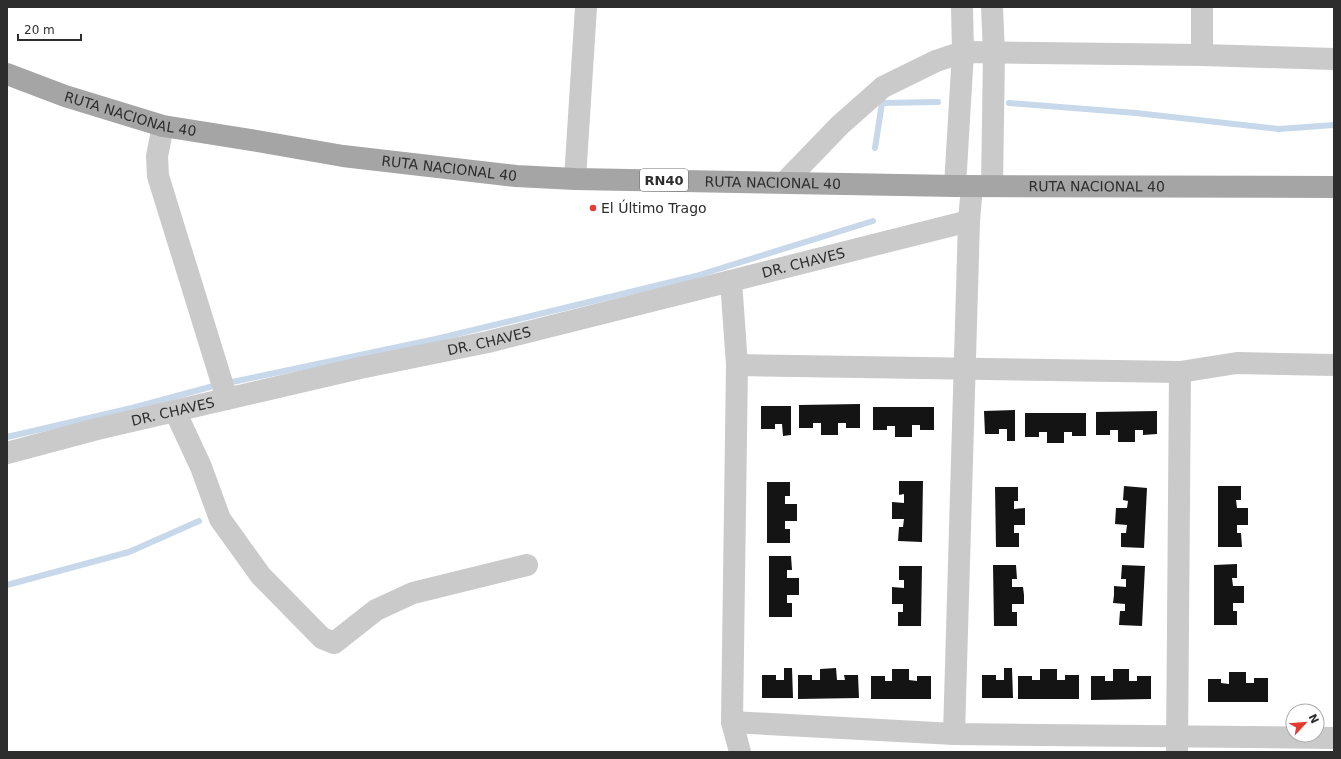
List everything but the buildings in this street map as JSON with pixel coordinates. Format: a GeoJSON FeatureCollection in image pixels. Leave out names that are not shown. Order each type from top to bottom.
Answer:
{"type":"FeatureCollection","features":[{"type":"Feature","properties":{"kind":"main road","name":"RUTA NACIONAL 40"},"geometry":{"type":"LineString","coordinates":[[7,74],[65,96],[163,126],[343,156],[516,176],[575,179],[973,186],[1334,187]]}},
{"type":"Feature","properties":{"kind":"street"},"geometry":{"type":"LineString","coordinates":[[575,179],[586,7]]}},
{"type":"Feature","properties":{"kind":"street"},"geometry":{"type":"LineString","coordinates":[[962,7],[963,52],[973,186]]}},
{"type":"Feature","properties":{"kind":"street"},"geometry":{"type":"LineString","coordinates":[[954,734],[970,221],[973,186],[994,52],[992,7]]}},
{"type":"Feature","properties":{"kind":"street"},"geometry":{"type":"LineString","coordinates":[[1202,7],[1202,55]]}},
{"type":"Feature","properties":{"kind":"street"},"geometry":{"type":"LineString","coordinates":[[786,182],[840,125],[883,87],[936,61],[963,52],[1202,55],[1334,59]]}},
{"type":"Feature","properties":{"kind":"street"},"geometry":{"type":"LineString","coordinates":[[163,126],[157,156],[158,176],[227,398]]}},
{"type":"Feature","properties":{"kind":"street","name":"DR. CHAVES"},"geometry":{"type":"LineString","coordinates":[[7,453],[97,429],[227,398],[360,368],[488,342],[970,221]]}},
{"type":"Feature","properties":{"kind":"street"},"geometry":{"type":"LineString","coordinates":[[731,281],[737,365],[732,722],[740,752]]}},
{"type":"Feature","properties":{"kind":"street"},"geometry":{"type":"LineString","coordinates":[[737,365],[1180,372],[1237,363],[1334,365]]}},
{"type":"Feature","properties":{"kind":"street"},"geometry":{"type":"LineString","coordinates":[[1176,744],[1180,372]]}},
{"type":"Feature","properties":{"kind":"street"},"geometry":{"type":"LineString","coordinates":[[175,411],[201,467],[220,518],[261,576],[322,638],[334,643],[376,610],[414,593],[528,565]]}},
{"type":"Feature","properties":{"kind":"street"},"geometry":{"type":"LineString","coordinates":[[732,722],[1176,744],[1334,738]]}},
{"type":"Feature","properties":{"kind":"waterway"},"geometry":{"type":"LineString","coordinates":[[875,148],[882,103],[938,102]]}},
{"type":"Feature","properties":{"kind":"waterway"},"geometry":{"type":"LineString","coordinates":[[1009,103],[1136,113],[1279,129],[1334,125]]}},
{"type":"Feature","properties":{"kind":"waterway"},"geometry":{"type":"LineString","coordinates":[[232,382],[436,339],[696,276],[873,221]]}},
{"type":"Feature","properties":{"kind":"waterway"},"geometry":{"type":"LineString","coordinates":[[7,437],[132,408],[210,387]]}},
{"type":"Feature","properties":{"kind":"waterway"},"geometry":{"type":"LineString","coordinates":[[7,585],[129,552],[199,521]]}},
{"type":"Feature","properties":{"kind":"place","name":"El Último Trago"},"geometry":{"type":"Point","coordinates":[593,208]}}]}
